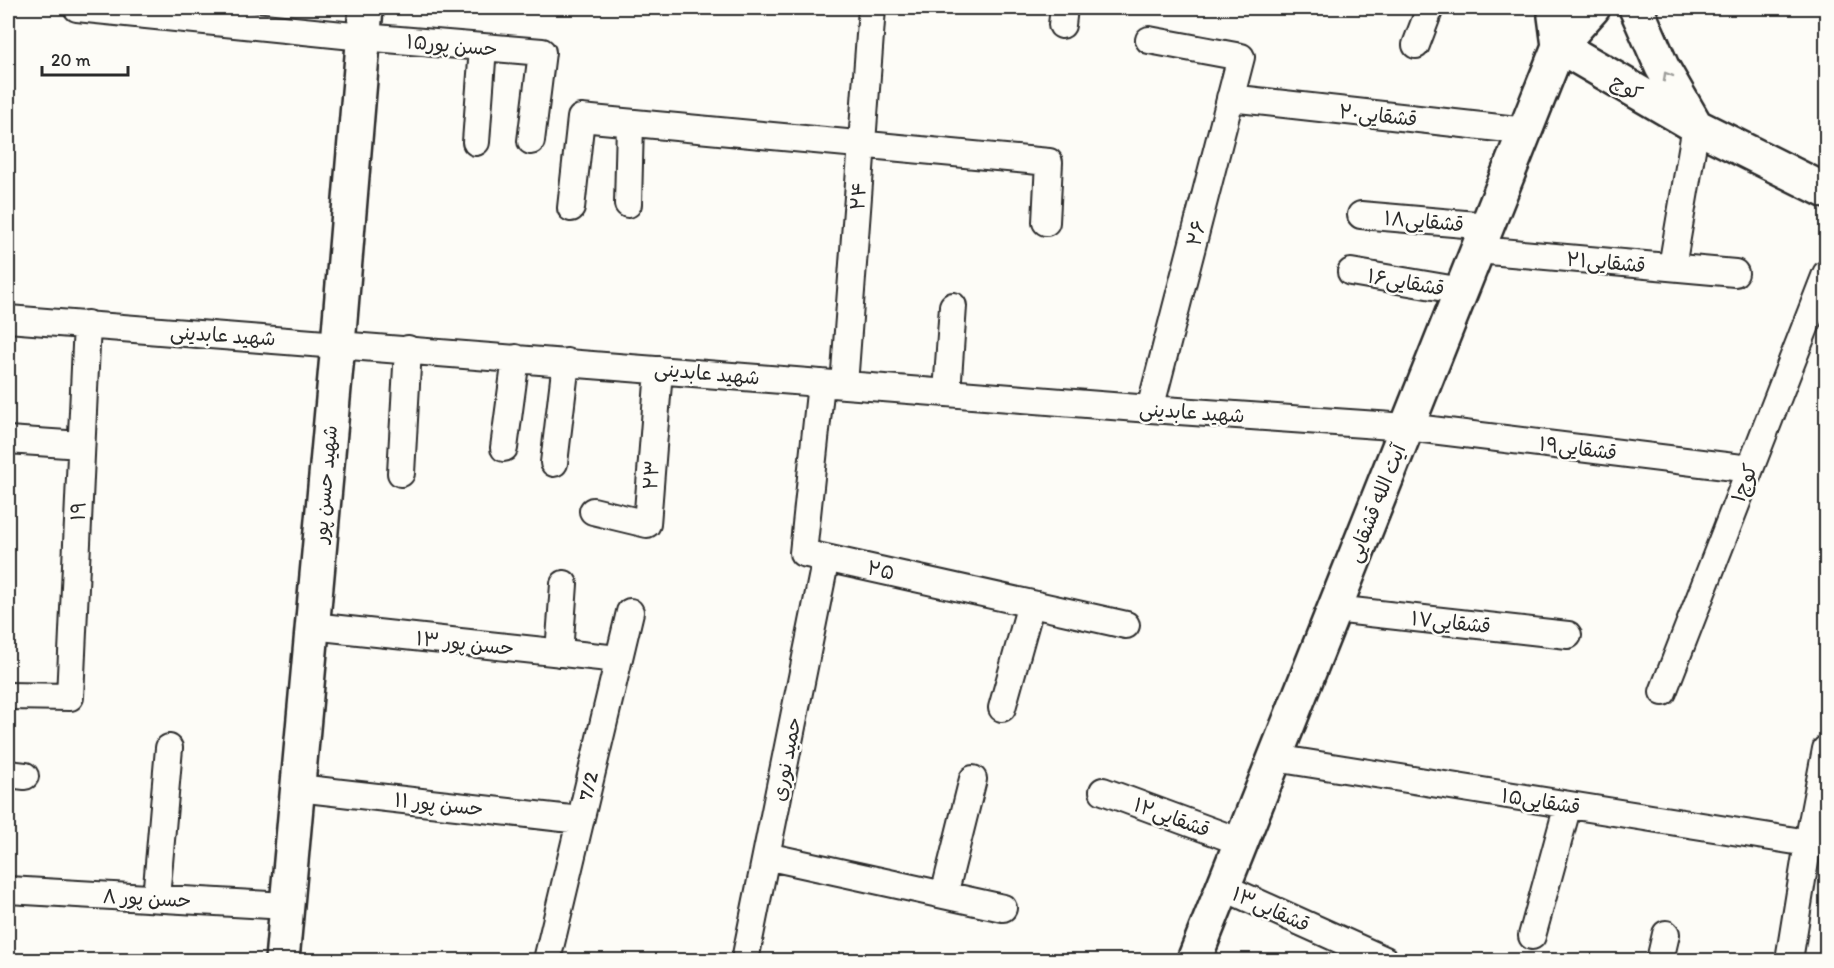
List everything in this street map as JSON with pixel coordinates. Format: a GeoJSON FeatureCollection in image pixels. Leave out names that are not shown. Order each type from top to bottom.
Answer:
{"type":"FeatureCollection","features":[{"type":"Feature","properties":{"kind":"street","name":"حسن پور۱۵"},"geometry":{"type":"LineString","coordinates":[[77,8],[364,22],[483,47],[542,52],[531,141]]}},
{"type":"Feature","properties":{"kind":"street","name":"۲۴"},"geometry":{"type":"LineString","coordinates":[[833,384],[862,144],[872,8]]}},
{"type":"Feature","properties":{"kind":"street"},"geometry":{"type":"LineString","coordinates":[[1416,45],[1430,8]]}},
{"type":"Feature","properties":{"kind":"street","name":"آیت الله قشقایی"},"geometry":{"type":"LineString","coordinates":[[1556,8],[1559,46]]}},
{"type":"Feature","properties":{"kind":"street","name":"آیت الله قشقایی"},"geometry":{"type":"LineString","coordinates":[[1194,960],[1559,46],[1593,8]]}},
{"type":"Feature","properties":{"kind":"street","name":"کوچ"},"geometry":{"type":"LineString","coordinates":[[1636,8],[1662,67],[1696,126]]}},
{"type":"Feature","properties":{"kind":"street","name":"شهید حسن پور"},"geometry":{"type":"LineString","coordinates":[[282,960],[338,344],[364,22]]}},
{"type":"Feature","properties":{"kind":"street","name":"۲۶"},"geometry":{"type":"LineString","coordinates":[[1149,40],[1241,57],[1150,409]]}},
{"type":"Feature","properties":{"kind":"street","name":"کوچ"},"geometry":{"type":"LineString","coordinates":[[1559,46],[1696,126],[1827,191]]}},
{"type":"Feature","properties":{"kind":"street"},"geometry":{"type":"LineString","coordinates":[[476,142],[483,47]]}},
{"type":"Feature","properties":{"kind":"street","name":"۲۰قشقایی"},"geometry":{"type":"LineString","coordinates":[[1230,98],[1526,131]]}},
{"type":"Feature","properties":{"kind":"street"},"geometry":{"type":"LineString","coordinates":[[571,208],[581,118],[1049,162],[1046,222]]}},
{"type":"Feature","properties":{"kind":"street"},"geometry":{"type":"LineString","coordinates":[[628,204],[630,123]]}},
{"type":"Feature","properties":{"kind":"street"},"geometry":{"type":"LineString","coordinates":[[1672,267],[1696,126]]}},
{"type":"Feature","properties":{"kind":"street","name":"۱۸قشقایی"},"geometry":{"type":"LineString","coordinates":[[1360,215],[1483,238]]}},
{"type":"Feature","properties":{"kind":"street","name":"قشقایی۲۱"},"geometry":{"type":"LineString","coordinates":[[1483,238],[1672,267],[1735,273]]}},
{"type":"Feature","properties":{"kind":"street","name":"۱۶قشقایی"},"geometry":{"type":"LineString","coordinates":[[1351,272],[1462,291]]}},
{"type":"Feature","properties":{"kind":"street","name":"کوچ۱"},"geometry":{"type":"LineString","coordinates":[[1663,692],[1827,274]]}},
{"type":"Feature","properties":{"kind":"street"},"geometry":{"type":"LineString","coordinates":[[947,393],[953,306]]}},
{"type":"Feature","properties":{"kind":"street","name":"شهید عابدینی"},"geometry":{"type":"LineString","coordinates":[[8,318],[1150,409],[1407,427]]}},
{"type":"Feature","properties":{"kind":"street","name":"۱۹"},"geometry":{"type":"LineString","coordinates":[[8,696],[70,697],[87,324]]}},
{"type":"Feature","properties":{"kind":"street"},"geometry":{"type":"LineString","coordinates":[[401,473],[408,349]]}},
{"type":"Feature","properties":{"kind":"street"},"geometry":{"type":"LineString","coordinates":[[504,448],[516,358]]}},
{"type":"Feature","properties":{"kind":"street"},"geometry":{"type":"LineString","coordinates":[[554,463],[566,362]]}},
{"type":"Feature","properties":{"kind":"street","name":"۲۳"},"geometry":{"type":"LineString","coordinates":[[593,511],[647,524],[659,370]]}},
{"type":"Feature","properties":{"kind":"street","name":"۲۵"},"geometry":{"type":"LineString","coordinates":[[833,384],[803,553],[1126,625]]}},
{"type":"Feature","properties":{"kind":"street","name":"۱۹قشقایی"},"geometry":{"type":"LineString","coordinates":[[1407,427],[1750,469]]}},
{"type":"Feature","properties":{"kind":"street"},"geometry":{"type":"LineString","coordinates":[[8,440],[81,445]]}},
{"type":"Feature","properties":{"kind":"street","name":"حمید نوری"},"geometry":{"type":"LineString","coordinates":[[745,960],[825,558]]}},
{"type":"Feature","properties":{"kind":"street"},"geometry":{"type":"LineString","coordinates":[[559,653],[564,584]]}},
{"type":"Feature","properties":{"kind":"street"},"geometry":{"type":"LineString","coordinates":[[1002,708],[1030,604]]}},
{"type":"Feature","properties":{"kind":"street","name":"۱۷قشقایی"},"geometry":{"type":"LineString","coordinates":[[1334,609],[1568,635]]}},
{"type":"Feature","properties":{"kind":"street","name":"7/2"},"geometry":{"type":"LineString","coordinates":[[547,960],[630,612]]}},
{"type":"Feature","properties":{"kind":"street","name":"۱۳ حسن پور"},"geometry":{"type":"LineString","coordinates":[[312,626],[618,659]]}},
{"type":"Feature","properties":{"kind":"street"},"geometry":{"type":"LineString","coordinates":[[156,898],[169,748]]}},
{"type":"Feature","properties":{"kind":"street"},"geometry":{"type":"LineString","coordinates":[[1789,960],[1808,843],[1827,749]]}},
{"type":"Feature","properties":{"kind":"street","name":"۱۵قشقایی"},"geometry":{"type":"LineString","coordinates":[[1275,758],[1808,843]]}},
{"type":"Feature","properties":{"kind":"street"},"geometry":{"type":"LineString","coordinates":[[944,895],[973,779]]}},
{"type":"Feature","properties":{"kind":"street","name":"۱۱ حسن پور"},"geometry":{"type":"LineString","coordinates":[[298,788],[580,820]]}},
{"type":"Feature","properties":{"kind":"street","name":"قشقایی۱۲"},"geometry":{"type":"LineString","coordinates":[[1103,791],[1241,842]]}},
{"type":"Feature","properties":{"kind":"street"},"geometry":{"type":"LineString","coordinates":[[1532,936],[1568,805]]}},
{"type":"Feature","properties":{"kind":"street"},"geometry":{"type":"LineString","coordinates":[[766,856],[1003,908]]}},
{"type":"Feature","properties":{"kind":"street","name":"قشقایی۱۳"},"geometry":{"type":"LineString","coordinates":[[1223,887],[1385,960]]}},
{"type":"Feature","properties":{"kind":"street","name":"۸ حسن پور"},"geometry":{"type":"LineString","coordinates":[[8,890],[287,906]]}},
{"type":"Feature","properties":{"kind":"street"},"geometry":{"type":"LineString","coordinates":[[1660,960],[1666,934]]}}]}
